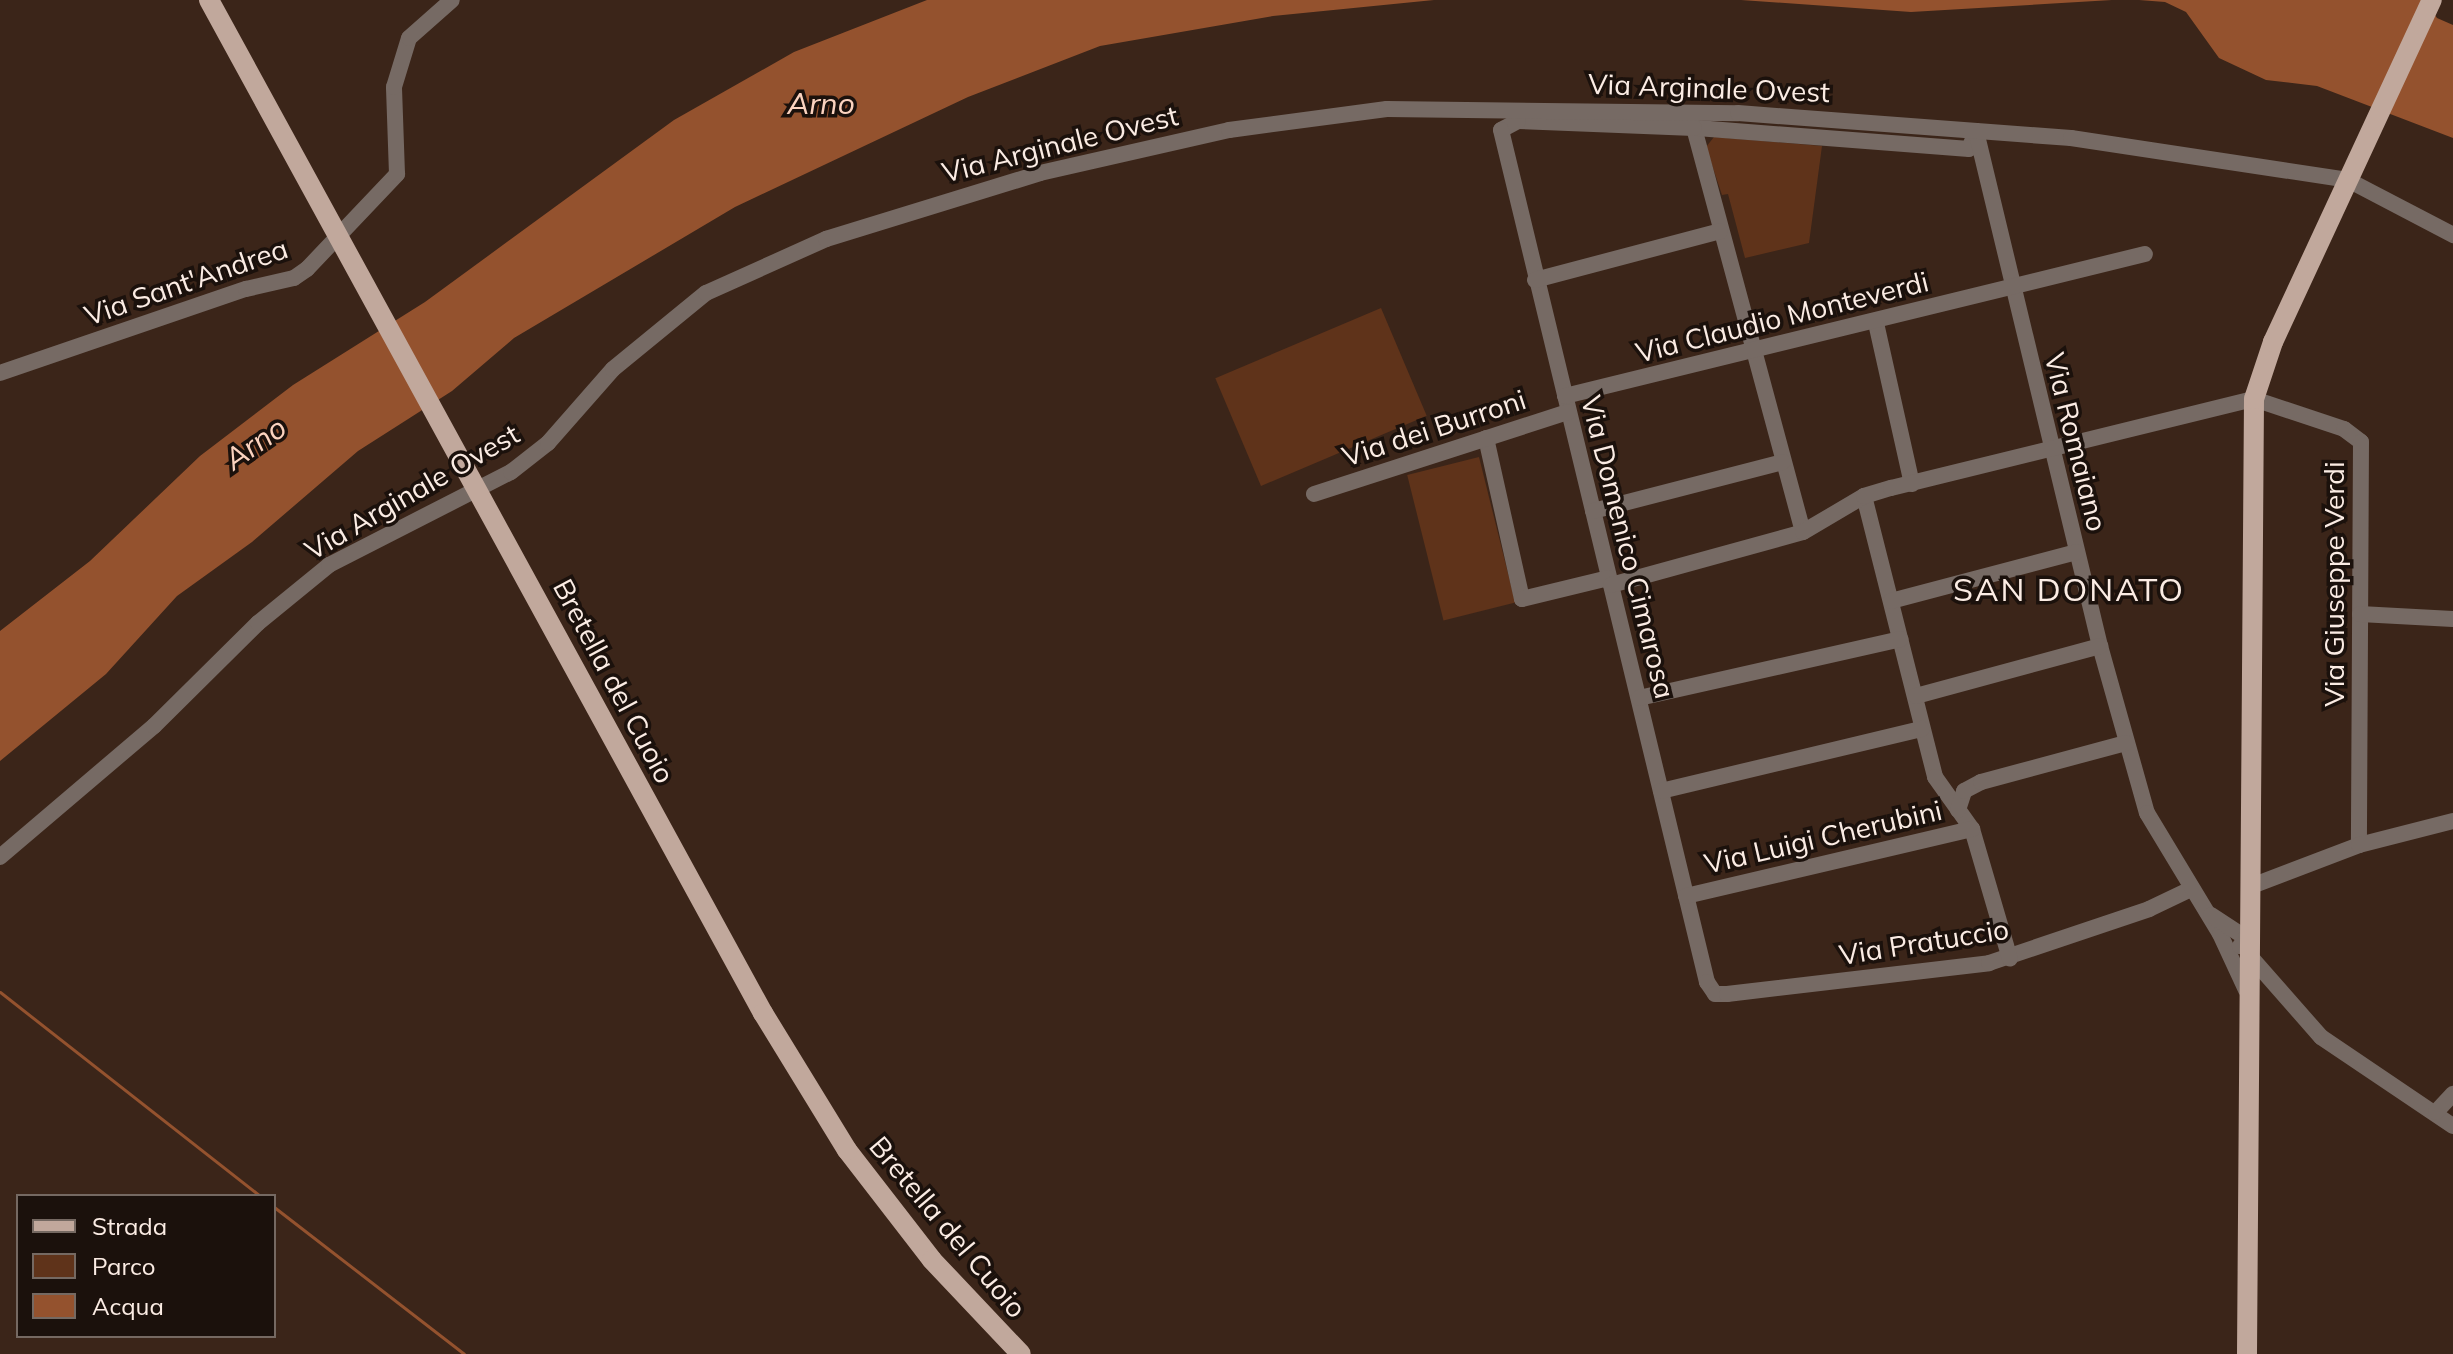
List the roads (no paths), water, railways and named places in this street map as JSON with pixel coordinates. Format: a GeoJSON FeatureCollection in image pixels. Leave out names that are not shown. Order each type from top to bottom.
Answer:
{"type":"FeatureCollection","features":[{"type":"Feature","properties":{"kind":"main road","name":"Bretella del Cuoio"},"geometry":{"type":"LineString","coordinates":[[209,0],[763,1013],[847,1150],[932,1260],[1021,1354]]}},
{"type":"Feature","properties":{"kind":"main road"},"geometry":{"type":"LineString","coordinates":[[2247,1354],[2254,399],[2273,342],[2432,0]]}},
{"type":"Feature","properties":{"kind":"street","name":"Via Sant'Andrea"},"geometry":{"type":"LineString","coordinates":[[0,373],[246,289],[294,278],[307,269],[397,174],[391,118],[404,52],[421,24],[452,0]]}},
{"type":"Feature","properties":{"kind":"street","name":"Via Arginale Ovest"},"geometry":{"type":"LineString","coordinates":[[0,857],[154,726],[258,623],[329,565],[511,472],[548,443],[613,369],[669,318],[742,274],[826,239],[969,193],[1160,144],[1387,109],[1738,113],[2071,138],[2348,180],[2453,235]]}},
{"type":"Feature","properties":{"kind":"street","name":"Via Domenico Cimarosa"},"geometry":{"type":"LineString","coordinates":[[1694,128],[1518,121],[1504,125],[1500,138],[1707,982]]}},
{"type":"Feature","properties":{"kind":"street"},"geometry":{"type":"LineString","coordinates":[[1803,532],[1694,128],[1969,149],[1976,131]]}},
{"type":"Feature","properties":{"kind":"street","name":"Via Romaiano"},"geometry":{"type":"LineString","coordinates":[[1976,131],[2011,287],[2100,646],[2147,813],[2191,889],[2220,928],[2248,997]]}},
{"type":"Feature","properties":{"kind":"street"},"geometry":{"type":"LineString","coordinates":[[1535,280],[1720,231]]}},
{"type":"Feature","properties":{"kind":"street","name":"Via Claudio Monteverdi"},"geometry":{"type":"LineString","coordinates":[[1567,404],[2145,254]]}},
{"type":"Feature","properties":{"kind":"street"},"geometry":{"type":"LineString","coordinates":[[1876,323],[1912,484]]}},
{"type":"Feature","properties":{"kind":"street"},"geometry":{"type":"LineString","coordinates":[[1486,438],[1522,599],[1610,582],[1803,532],[1864,496],[2050,445],[2254,399]]}},
{"type":"Feature","properties":{"kind":"street","name":"Via Giuseppe Verdi"},"geometry":{"type":"LineString","coordinates":[[2254,399],[2354,433],[2361,442],[2359,845]]}},
{"type":"Feature","properties":{"kind":"street","name":"Via dei Burroni"},"geometry":{"type":"LineString","coordinates":[[1314,494],[1486,438],[1567,404]]}},
{"type":"Feature","properties":{"kind":"street"},"geometry":{"type":"LineString","coordinates":[[1593,511],[1783,465]]}},
{"type":"Feature","properties":{"kind":"street"},"geometry":{"type":"LineString","coordinates":[[1864,496],[1940,790],[1972,829],[2010,959]]}},
{"type":"Feature","properties":{"kind":"street"},"geometry":{"type":"LineString","coordinates":[[1891,601],[2077,552]]}},
{"type":"Feature","properties":{"kind":"street"},"geometry":{"type":"LineString","coordinates":[[2360,614],[2453,619]]}},
{"type":"Feature","properties":{"kind":"street"},"geometry":{"type":"LineString","coordinates":[[1639,698],[1900,639]]}},
{"type":"Feature","properties":{"kind":"street"},"geometry":{"type":"LineString","coordinates":[[1916,696],[2100,646]]}},
{"type":"Feature","properties":{"kind":"street"},"geometry":{"type":"LineString","coordinates":[[1661,791],[1922,729]]}},
{"type":"Feature","properties":{"kind":"street"},"geometry":{"type":"LineString","coordinates":[[1958,810],[1964,791],[1981,782],[2126,743]]}},
{"type":"Feature","properties":{"kind":"street"},"geometry":{"type":"LineString","coordinates":[[2453,821],[2359,845],[2250,893],[2238,917],[2220,928],[2249,949],[2321,1037],[2453,1126]]}},
{"type":"Feature","properties":{"kind":"street","name":"Via Luigi Cherubini"},"geometry":{"type":"LineString","coordinates":[[1686,896],[1972,829]]}},
{"type":"Feature","properties":{"kind":"street","name":"Via Pratuccio"},"geometry":{"type":"LineString","coordinates":[[1707,982],[1715,994],[1727,994],[2010,959],[2191,889]]}},
{"type":"Feature","properties":{"kind":"street"},"geometry":{"type":"LineString","coordinates":[[2436,1112],[2453,1094]]}},
{"type":"Feature","properties":{"kind":"water","name":"Arno"},"geometry":{"type":"Polygon","coordinates":[[[927,0],[1434,0],[1273,16],[1100,46],[968,97],[735,207],[514,338],[452,391],[358,451],[252,542],[177,596],[106,674],[0,761],[0,631],[90,561],[200,456],[293,385],[425,302],[674,120],[794,52],[927,0]]]}},
{"type":"Feature","properties":{"kind":"water"},"geometry":{"type":"Polygon","coordinates":[[[1741,0],[2112,0],[1911,12],[1741,0]]]}},
{"type":"Feature","properties":{"kind":"water"},"geometry":{"type":"Polygon","coordinates":[[[2139,0],[2425,0],[2437,18],[2453,25],[2453,138],[2317,86],[2266,80],[2219,58],[2186,12],[2165,2],[2139,0]]]}},
{"type":"Feature","properties":{"kind":"waterway"},"geometry":{"type":"LineString","coordinates":[[0,992],[257,1194]]}},
{"type":"Feature","properties":{"kind":"waterway"},"geometry":{"type":"LineString","coordinates":[[276,1209],[464,1354]]}},
{"type":"Feature","properties":{"kind":"district","name":"SAN DONATO"},"geometry":{"type":"Point","coordinates":[2069,589]}}]}
